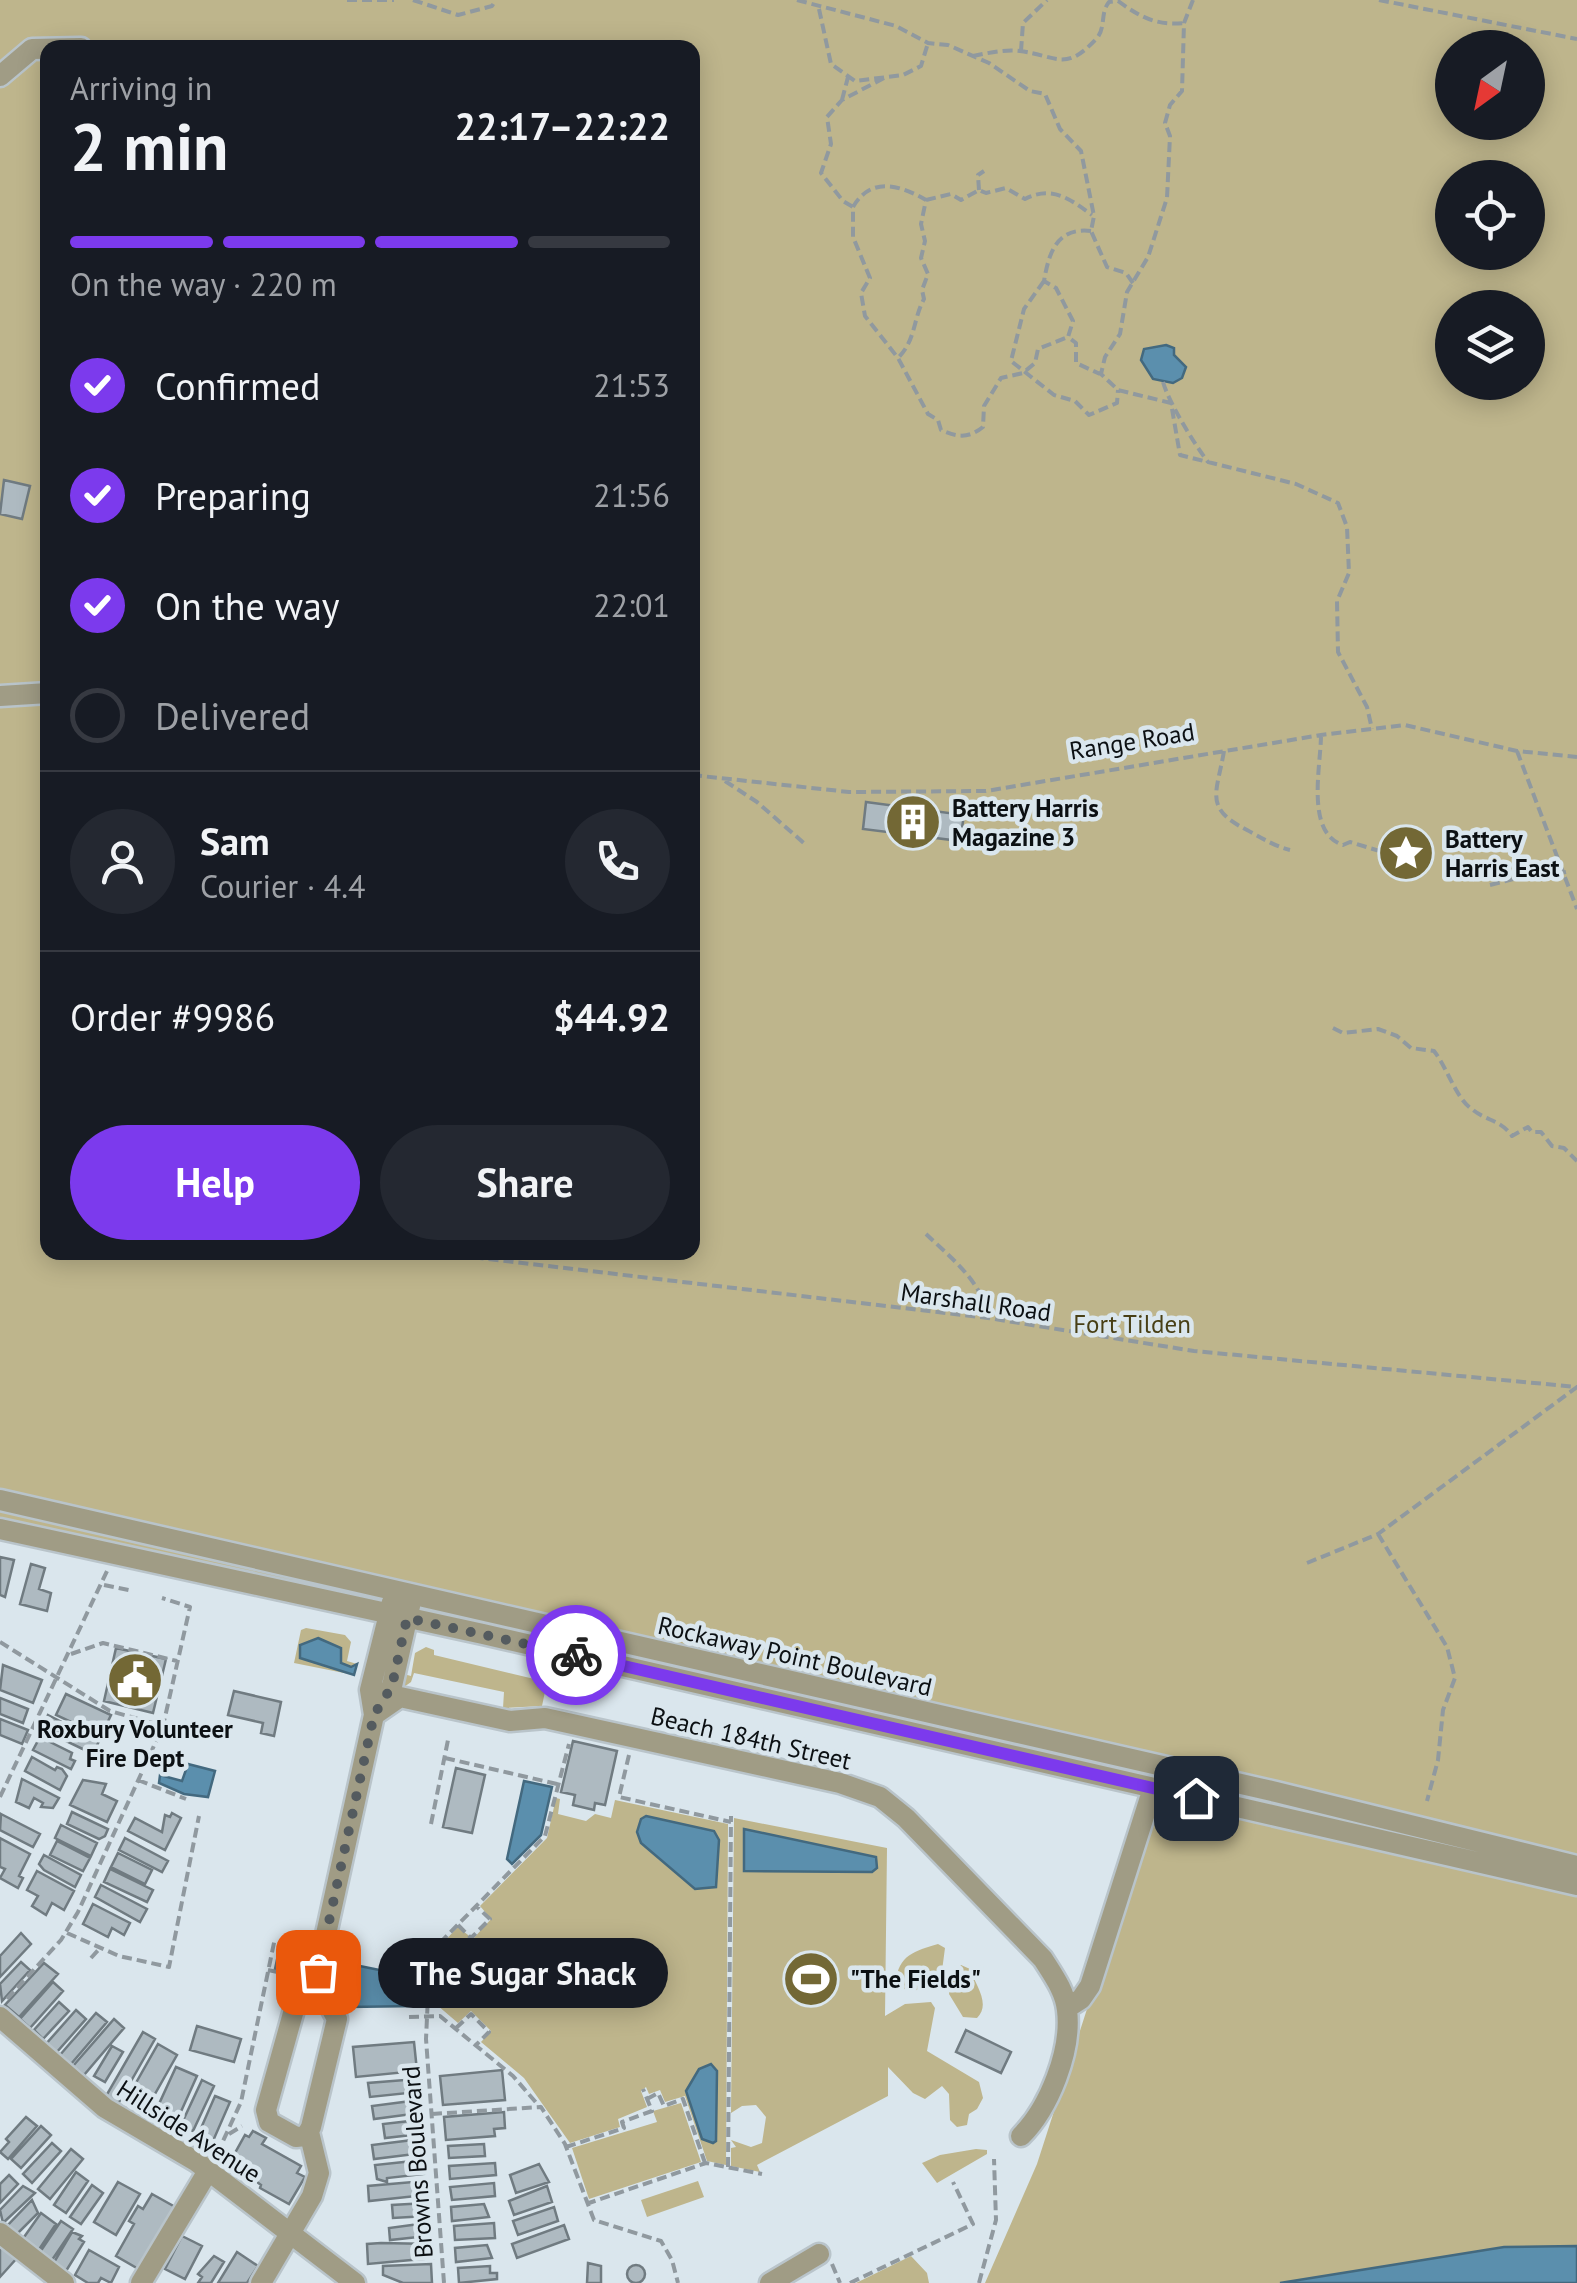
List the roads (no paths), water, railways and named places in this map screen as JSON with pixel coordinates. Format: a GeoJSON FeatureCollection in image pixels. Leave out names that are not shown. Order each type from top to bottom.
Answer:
{"type":"FeatureCollection","features":[{"type":"Feature","properties":{"kind":"street"},"geometry":{"type":"LineString","coordinates":[[0,76],[32,49],[40,49]]}},
{"type":"Feature","properties":{"kind":"street"},"geometry":{"type":"LineString","coordinates":[[0,696],[40,693]]}},
{"type":"Feature","properties":{"kind":"street","name":"Rockaway Point Boulevard"},"geometry":{"type":"LineString","coordinates":[[0,1500],[1119,1756],[1577,1866]]}},
{"type":"Feature","properties":{"kind":"street","name":"Rockaway Point Boulevard"},"geometry":{"type":"LineString","coordinates":[[0,1528],[1577,1884]]}},
{"type":"Feature","properties":{"kind":"street"},"geometry":{"type":"LineString","coordinates":[[161,1563],[167,1538]]}},
{"type":"Feature","properties":{"kind":"street"},"geometry":{"type":"LineString","coordinates":[[247,1583],[254,1558]]}},
{"type":"Feature","properties":{"kind":"street"},"geometry":{"type":"LineString","coordinates":[[309,2132],[296,2136],[274,2126],[266,2110],[306,1978],[374,1715],[370,1690],[387,1614],[405,1592]]}},
{"type":"Feature","properties":{"kind":"street","name":"Beach 184th Street"},"geometry":{"type":"LineString","coordinates":[[374,1715],[400,1697],[510,1721],[546,1718],[840,1783],[880,1797],[906,1818],[1043,1960],[1060,1987],[1067,2008]]}},
{"type":"Feature","properties":{"kind":"street"},"geometry":{"type":"LineString","coordinates":[[1114,1778],[1119,1756]]}},
{"type":"Feature","properties":{"kind":"street"},"geometry":{"type":"LineString","coordinates":[[1020,2136],[1043,2108],[1057,2072],[1067,2008],[1081,1999],[1090,1986],[1153,1788]]}},
{"type":"Feature","properties":{"kind":"street"},"geometry":{"type":"LineString","coordinates":[[261,2283],[293,2233],[312,2196],[318,2173],[309,2132],[338,2019],[306,1978]]}},
{"type":"Feature","properties":{"kind":"street","name":"Hillside Avenue"},"geometry":{"type":"LineString","coordinates":[[0,2016],[105,2108],[203,2179],[293,2233],[355,2283]]}},
{"type":"Feature","properties":{"kind":"street"},"geometry":{"type":"LineString","coordinates":[[141,2283],[203,2179]]}},
{"type":"Feature","properties":{"kind":"street"},"geometry":{"type":"LineString","coordinates":[[0,2233],[64,2283]]}},
{"type":"Feature","properties":{"kind":"street"},"geometry":{"type":"LineString","coordinates":[[770,2283],[819,2254]]}},
{"type":"Feature","properties":{"kind":"water"},"geometry":{"type":"Polygon","coordinates":[[[1166,345],[1174,348],[1174,355],[1186,367],[1182,378],[1173,383],[1153,379],[1141,360],[1144,349],[1166,345]]]}},
{"type":"Feature","properties":{"kind":"water"},"geometry":{"type":"Polygon","coordinates":[[[318,1638],[341,1648],[341,1663],[351,1667],[357,1664],[354,1675],[300,1658],[300,1645],[318,1638]]]}},
{"type":"Feature","properties":{"kind":"water"},"geometry":{"type":"Polygon","coordinates":[[[188,1764],[215,1771],[208,1797],[184,1794],[159,1783],[160,1775],[182,1781],[188,1764]]]}},
{"type":"Feature","properties":{"kind":"water"},"geometry":{"type":"Polygon","coordinates":[[[524,1781],[552,1787],[541,1835],[512,1864],[507,1859],[524,1781]]]}},
{"type":"Feature","properties":{"kind":"water"},"geometry":{"type":"Polygon","coordinates":[[[646,1816],[714,1831],[719,1840],[716,1887],[695,1889],[641,1843],[637,1832],[646,1816]]]}},
{"type":"Feature","properties":{"kind":"water"},"geometry":{"type":"Polygon","coordinates":[[[744,1829],[876,1857],[877,1868],[872,1872],[744,1871],[744,1829]]]}},
{"type":"Feature","properties":{"kind":"water"},"geometry":{"type":"Polygon","coordinates":[[[340,1962],[419,1978],[418,2006],[348,2007],[336,1986],[340,1962]]]}},
{"type":"Feature","properties":{"kind":"water"},"geometry":{"type":"Polygon","coordinates":[[[711,2064],[717,2071],[713,2143],[702,2139],[686,2091],[699,2069],[711,2064]]]}},
{"type":"Feature","properties":{"kind":"water"},"geometry":{"type":"Polygon","coordinates":[[[1577,2246],[1577,2283],[1280,2283],[1504,2247],[1577,2246]]]}},
{"type":"Feature","properties":{"kind":"place","name":"Battery Harris Magazine 3"},"geometry":{"type":"Point","coordinates":[913,822]}},
{"type":"Feature","properties":{"kind":"place","name":"Battery Harris East"},"geometry":{"type":"Point","coordinates":[1406,853]}},
{"type":"Feature","properties":{"kind":"place","name":"Roxbury Volunteer Fire Dept"},"geometry":{"type":"Point","coordinates":[135,1680]}},
{"type":"Feature","properties":{"kind":"place","name":"The Sugar Shack"},"geometry":{"type":"Point","coordinates":[318,1972]}},
{"type":"Feature","properties":{"kind":"place","name":"\"The Fields\""},"geometry":{"type":"Point","coordinates":[811,1979]}},
{"type":"Feature","properties":{"kind":"park label","name":"Fort Tilden"},"geometry":{"type":"Point","coordinates":[1132,1324]}}]}
